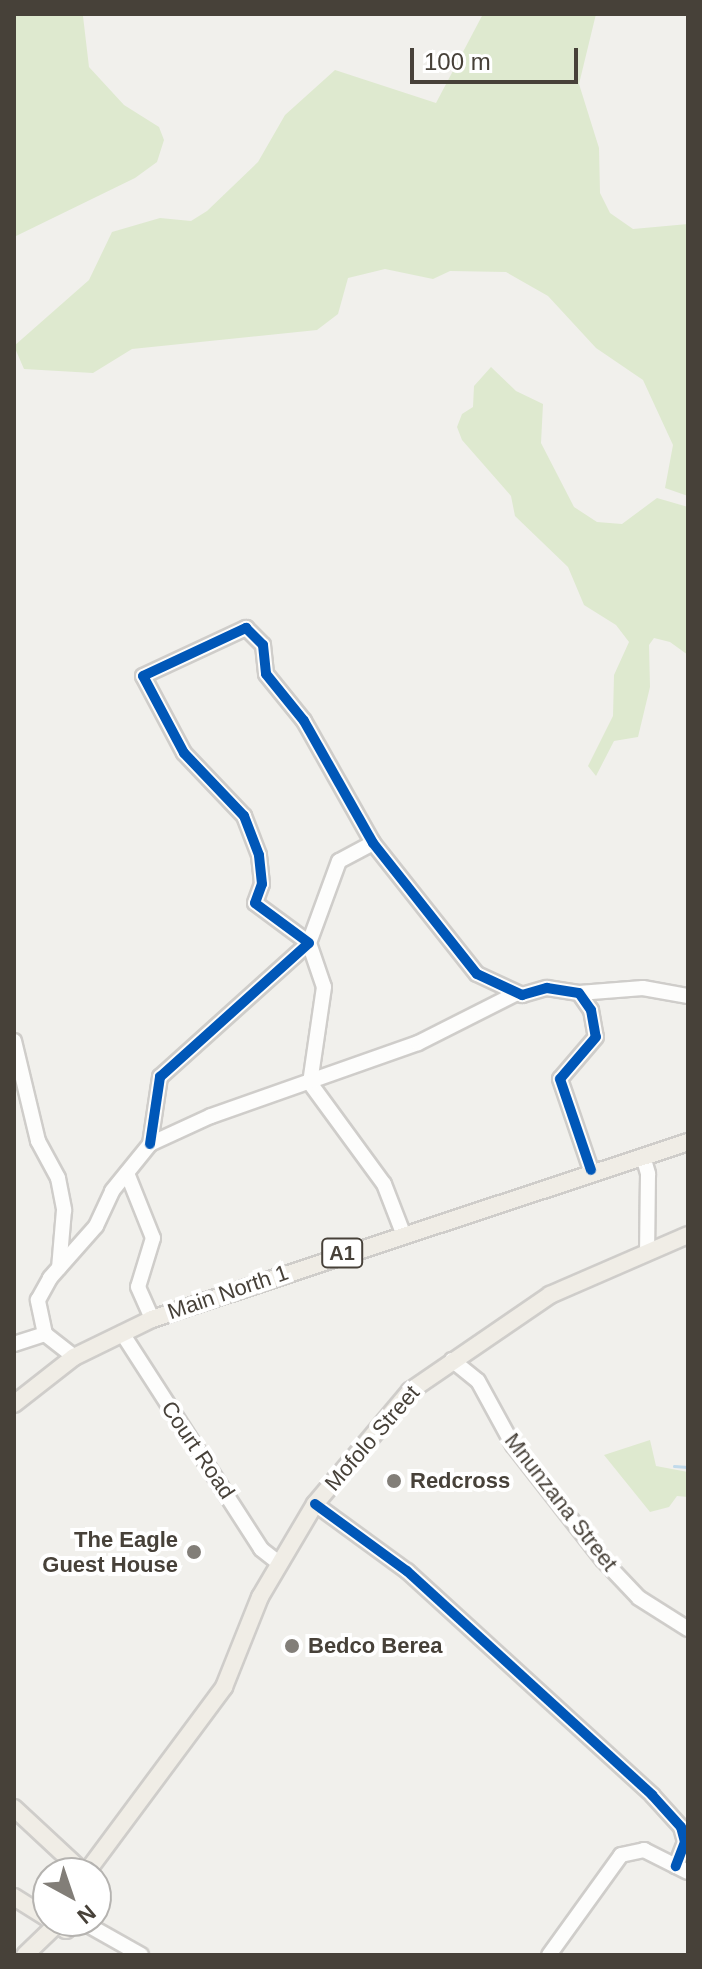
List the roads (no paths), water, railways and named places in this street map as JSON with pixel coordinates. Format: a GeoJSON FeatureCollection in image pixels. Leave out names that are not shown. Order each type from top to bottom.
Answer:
{"type":"FeatureCollection","features":[{"type":"Feature","properties":{"kind":"main road","name":"Main North 1"},"geometry":{"type":"LineString","coordinates":[[14,1404],[74,1357],[152,1319],[591,1170],[688,1142]]}},
{"type":"Feature","properties":{"kind":"main road","name":"Mofolo Street"},"geometry":{"type":"LineString","coordinates":[[97,1857],[217,1699],[279,1563],[315,1504],[410,1391],[550,1295],[688,1235]]}},
{"type":"Feature","properties":{"kind":"main road"},"geometry":{"type":"LineString","coordinates":[[14,1808],[68,1857]]}},
{"type":"Feature","properties":{"kind":"main road"},"geometry":{"type":"LineString","coordinates":[[25,1955],[49,1937]]}},
{"type":"Feature","properties":{"kind":"street"},"geometry":{"type":"LineString","coordinates":[[403,1233],[384,1184],[310,1083],[324,987],[309,943],[255,903],[259,855],[244,816],[184,753],[143,676],[246,628],[263,645],[266,674],[304,721],[373,843],[477,974],[515,994]]}},
{"type":"Feature","properties":{"kind":"street"},"geometry":{"type":"LineString","coordinates":[[74,1357],[45,1334],[38,1300],[59,1268],[96,1226],[127,1173],[150,1144],[160,1077],[309,943],[339,861],[373,843]]}},
{"type":"Feature","properties":{"kind":"street"},"geometry":{"type":"LineString","coordinates":[[150,1144],[418,1043],[515,994],[547,988],[579,993],[643,988],[688,996]]}},
{"type":"Feature","properties":{"kind":"street"},"geometry":{"type":"LineString","coordinates":[[579,993],[591,1010],[596,1037],[560,1079],[591,1170]]}},
{"type":"Feature","properties":{"kind":"street"},"geometry":{"type":"LineString","coordinates":[[14,1041],[38,1141],[58,1178],[64,1210],[59,1268]]}},
{"type":"Feature","properties":{"kind":"street"},"geometry":{"type":"LineString","coordinates":[[643,1156],[648,1174],[647,1251]]}},
{"type":"Feature","properties":{"kind":"street"},"geometry":{"type":"LineString","coordinates":[[127,1173],[153,1238],[138,1287],[152,1319]]}},
{"type":"Feature","properties":{"kind":"street","name":"Court Road"},"geometry":{"type":"LineString","coordinates":[[122,1333],[261,1549],[279,1563]]}},
{"type":"Feature","properties":{"kind":"street"},"geometry":{"type":"LineString","coordinates":[[14,1344],[45,1334]]}},
{"type":"Feature","properties":{"kind":"street","name":"Mnunzana Street"},"geometry":{"type":"LineString","coordinates":[[452,1360],[478,1381],[513,1445],[603,1560],[639,1598],[688,1629]]}},
{"type":"Feature","properties":{"kind":"street"},"geometry":{"type":"LineString","coordinates":[[315,1504],[407,1571],[652,1795],[681,1827],[685,1842],[682,1869],[644,1850],[621,1855],[549,1955]]}},
{"type":"Feature","properties":{"kind":"street"},"geometry":{"type":"LineString","coordinates":[[98,1937],[141,1955]]}},
{"type":"Feature","properties":{"kind":"waterway"},"geometry":{"type":"LineString","coordinates":[[674,1466],[688,1467]]}},
{"type":"Feature","properties":{"kind":"place","name":"Redcross"},"geometry":{"type":"Point","coordinates":[394,1481]}},
{"type":"Feature","properties":{"kind":"place","name":"The Eagle Guest House"},"geometry":{"type":"Point","coordinates":[194,1552]}},
{"type":"Feature","properties":{"kind":"place","name":"Bedco Berea"},"geometry":{"type":"Point","coordinates":[292,1646]}}]}
